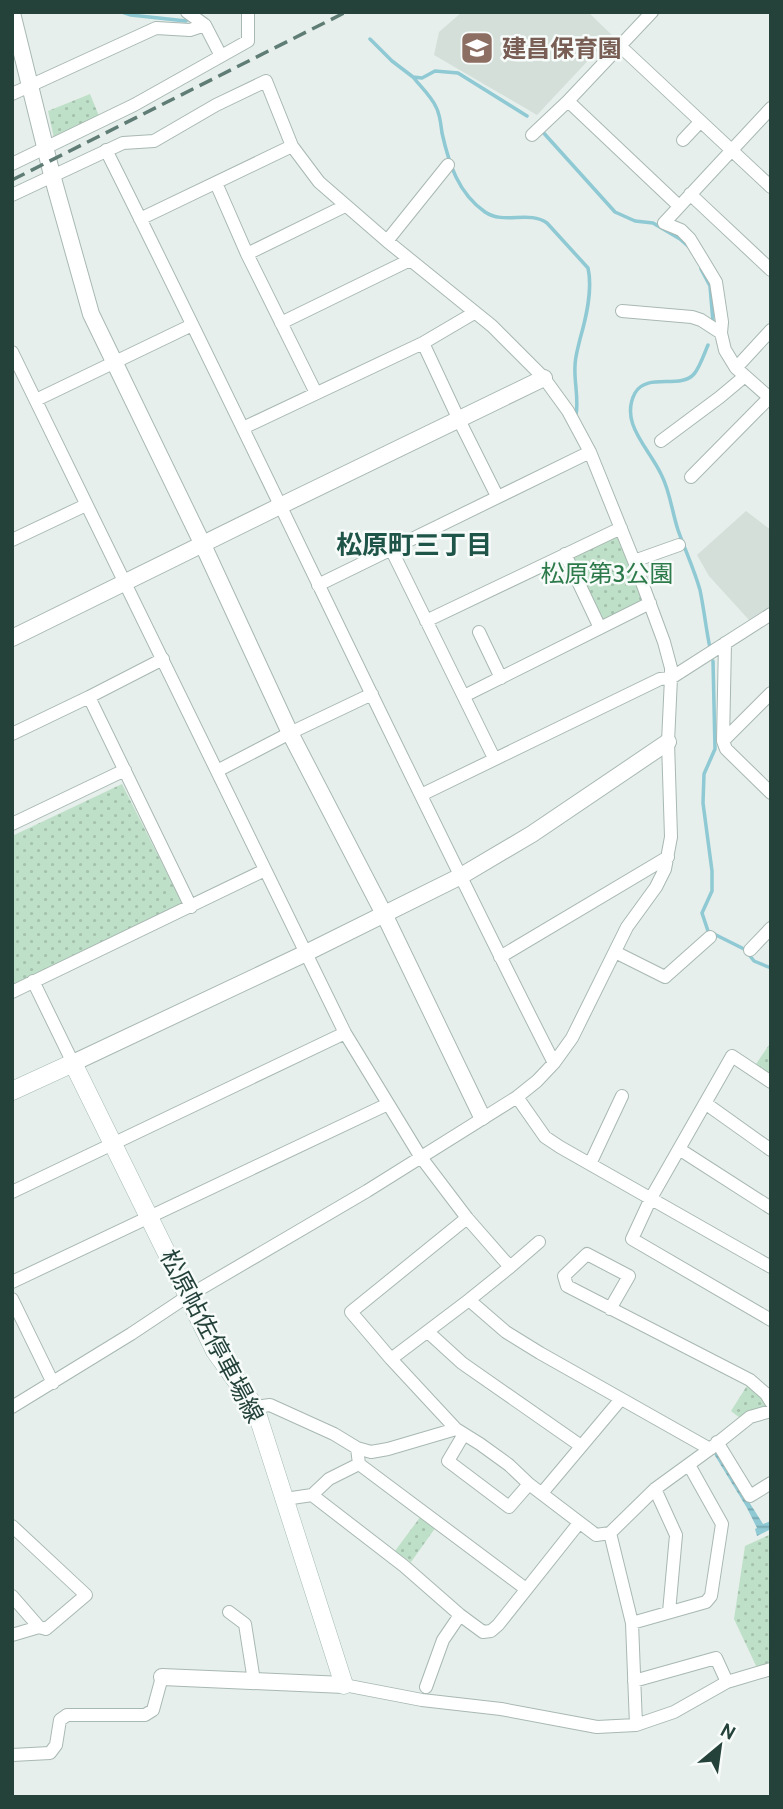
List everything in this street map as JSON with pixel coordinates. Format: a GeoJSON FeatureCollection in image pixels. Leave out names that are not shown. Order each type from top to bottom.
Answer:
{"type":"FeatureCollection","features":[{"type":"Feature","properties":{"kind":"main road"},"geometry":{"type":"LineString","coordinates":[[12,1091],[73,1063]]}},
{"type":"Feature","properties":{"kind":"main road","name":"松原帖佐停車場線"},"geometry":{"type":"LineString","coordinates":[[73,1063],[215,1351],[255,1406],[344,1685]]}},
{"type":"Feature","properties":{"kind":"street"},"geometry":{"type":"LineString","coordinates":[[187,12],[205,25],[221,55]]}},
{"type":"Feature","properties":{"kind":"street"},"geometry":{"type":"LineString","coordinates":[[12,164],[134,105],[248,41],[248,12]]}},
{"type":"Feature","properties":{"kind":"street"},"geometry":{"type":"LineString","coordinates":[[532,135],[652,12]]}},
{"type":"Feature","properties":{"kind":"street"},"geometry":{"type":"LineString","coordinates":[[12,13],[52,175],[91,314],[290,733],[384,914],[482,1118]]}},
{"type":"Feature","properties":{"kind":"street"},"geometry":{"type":"LineString","coordinates":[[12,94],[156,28],[190,30],[205,25]]}},
{"type":"Feature","properties":{"kind":"street"},"geometry":{"type":"LineString","coordinates":[[620,46],[771,187]]}},
{"type":"Feature","properties":{"kind":"street"},"geometry":{"type":"LineString","coordinates":[[12,195],[123,143],[154,141],[216,105],[266,81],[292,146],[319,181],[345,206],[507,341],[544,378],[568,411],[590,452],[621,528],[664,642],[671,668],[668,742],[671,836],[665,869],[656,887],[627,928],[572,1038],[554,1063],[517,1097],[367,1191],[188,1296],[12,1407]]}},
{"type":"Feature","properties":{"kind":"street"},"geometry":{"type":"LineString","coordinates":[[568,101],[679,206]]}},
{"type":"Feature","properties":{"kind":"street"},"geometry":{"type":"LineString","coordinates":[[691,477],[770,398],[740,372],[725,350],[716,282],[690,239],[681,230],[664,223],[730,150],[770,111]]}},
{"type":"Feature","properties":{"kind":"street"},"geometry":{"type":"LineString","coordinates":[[683,140],[700,122]]}},
{"type":"Feature","properties":{"kind":"street"},"geometry":{"type":"LineString","coordinates":[[140,219],[292,146]]}},
{"type":"Feature","properties":{"kind":"street"},"geometry":{"type":"LineString","coordinates":[[106,150],[554,1063]]}},
{"type":"Feature","properties":{"kind":"street"},"geometry":{"type":"LineString","coordinates":[[387,241],[448,165]]}},
{"type":"Feature","properties":{"kind":"street"},"geometry":{"type":"LineString","coordinates":[[216,183],[247,254],[316,393]]}},
{"type":"Feature","properties":{"kind":"street"},"geometry":{"type":"LineString","coordinates":[[690,194],[771,270]]}},
{"type":"Feature","properties":{"kind":"street"},"geometry":{"type":"LineString","coordinates":[[247,254],[345,206]]}},
{"type":"Feature","properties":{"kind":"street"},"geometry":{"type":"LineString","coordinates":[[281,323],[410,260]]}},
{"type":"Feature","properties":{"kind":"street"},"geometry":{"type":"LineString","coordinates":[[622,311],[692,317],[721,333]]}},
{"type":"Feature","properties":{"kind":"street"},"geometry":{"type":"LineString","coordinates":[[243,428],[423,343],[474,313]]}},
{"type":"Feature","properties":{"kind":"street"},"geometry":{"type":"LineString","coordinates":[[36,400],[192,325]]}},
{"type":"Feature","properties":{"kind":"street"},"geometry":{"type":"LineString","coordinates":[[661,441],[720,397],[771,330]]}},
{"type":"Feature","properties":{"kind":"street"},"geometry":{"type":"LineString","coordinates":[[423,343],[498,496]]}},
{"type":"Feature","properties":{"kind":"street"},"geometry":{"type":"LineString","coordinates":[[12,352],[345,1033],[420,1156],[467,1218],[510,1267]]}},
{"type":"Feature","properties":{"kind":"street"},"geometry":{"type":"LineString","coordinates":[[12,638],[544,378]]}},
{"type":"Feature","properties":{"kind":"street"},"geometry":{"type":"LineString","coordinates":[[318,585],[590,452]]}},
{"type":"Feature","properties":{"kind":"street"},"geometry":{"type":"LineString","coordinates":[[13,538],[86,505]]}},
{"type":"Feature","properties":{"kind":"street"},"geometry":{"type":"LineString","coordinates":[[426,621],[621,528]]}},
{"type":"Feature","properties":{"kind":"street"},"geometry":{"type":"LineString","coordinates":[[634,561],[679,544]]}},
{"type":"Feature","properties":{"kind":"street"},"geometry":{"type":"LineString","coordinates":[[391,549],[494,758]]}},
{"type":"Feature","properties":{"kind":"street"},"geometry":{"type":"LineString","coordinates":[[565,554],[600,628]]}},
{"type":"Feature","properties":{"kind":"street"},"geometry":{"type":"LineString","coordinates":[[464,696],[650,603]]}},
{"type":"Feature","properties":{"kind":"street"},"geometry":{"type":"LineString","coordinates":[[421,795],[660,679],[671,678],[771,614]]}},
{"type":"Feature","properties":{"kind":"street"},"geometry":{"type":"LineString","coordinates":[[479,632],[501,678]]}},
{"type":"Feature","properties":{"kind":"street"},"geometry":{"type":"LineString","coordinates":[[725,643],[723,741],[726,749],[771,793]]}},
{"type":"Feature","properties":{"kind":"street"},"geometry":{"type":"LineString","coordinates":[[12,734],[163,659]]}},
{"type":"Feature","properties":{"kind":"street"},"geometry":{"type":"LineString","coordinates":[[723,741],[771,693]]}},
{"type":"Feature","properties":{"kind":"street"},"geometry":{"type":"LineString","coordinates":[[217,771],[372,694]]}},
{"type":"Feature","properties":{"kind":"street"},"geometry":{"type":"LineString","coordinates":[[89,697],[191,907]]}},
{"type":"Feature","properties":{"kind":"street"},"geometry":{"type":"LineString","coordinates":[[33,981],[73,1063],[461,876],[532,834],[668,742]]}},
{"type":"Feature","properties":{"kind":"street"},"geometry":{"type":"LineString","coordinates":[[12,824],[125,770]]}},
{"type":"Feature","properties":{"kind":"street"},"geometry":{"type":"LineString","coordinates":[[500,957],[668,858]]}},
{"type":"Feature","properties":{"kind":"street"},"geometry":{"type":"LineString","coordinates":[[12,992],[265,870]]}},
{"type":"Feature","properties":{"kind":"street"},"geometry":{"type":"LineString","coordinates":[[750,950],[771,928]]}},
{"type":"Feature","properties":{"kind":"street"},"geometry":{"type":"LineString","coordinates":[[615,952],[665,977],[710,937]]}},
{"type":"Feature","properties":{"kind":"street"},"geometry":{"type":"LineString","coordinates":[[12,1192],[345,1033]]}},
{"type":"Feature","properties":{"kind":"street"},"geometry":{"type":"LineString","coordinates":[[771,1082],[732,1056],[651,1198],[632,1239],[771,1320]]}},
{"type":"Feature","properties":{"kind":"street"},"geometry":{"type":"LineString","coordinates":[[590,1164],[622,1096]]}},
{"type":"Feature","properties":{"kind":"street"},"geometry":{"type":"LineString","coordinates":[[517,1097],[545,1137],[771,1267]]}},
{"type":"Feature","properties":{"kind":"street"},"geometry":{"type":"LineString","coordinates":[[705,1103],[771,1150]]}},
{"type":"Feature","properties":{"kind":"street"},"geometry":{"type":"LineString","coordinates":[[12,1282],[388,1104]]}},
{"type":"Feature","properties":{"kind":"street"},"geometry":{"type":"LineString","coordinates":[[679,1149],[771,1208]]}},
{"type":"Feature","properties":{"kind":"street"},"geometry":{"type":"LineString","coordinates":[[467,1218],[351,1312],[460,1432],[509,1465],[529,1484],[596,1535],[610,1533],[655,1489],[750,1417],[771,1411]]}},
{"type":"Feature","properties":{"kind":"street"},"geometry":{"type":"LineString","coordinates":[[391,1359],[539,1242]]}},
{"type":"Feature","properties":{"kind":"street"},"geometry":{"type":"LineString","coordinates":[[610,1309],[629,1276],[587,1254],[564,1276],[567,1286],[610,1309],[750,1380],[771,1402]]}},
{"type":"Feature","properties":{"kind":"street"},"geometry":{"type":"LineString","coordinates":[[12,1299],[53,1383]]}},
{"type":"Feature","properties":{"kind":"street"},"geometry":{"type":"LineString","coordinates":[[469,1300],[506,1332],[621,1399],[714,1446],[750,1496],[771,1483]]}},
{"type":"Feature","properties":{"kind":"street"},"geometry":{"type":"LineString","coordinates":[[428,1332],[462,1363],[581,1446]]}},
{"type":"Feature","properties":{"kind":"street"},"geometry":{"type":"LineString","coordinates":[[542,1493],[621,1399]]}},
{"type":"Feature","properties":{"kind":"street"},"geometry":{"type":"LineString","coordinates":[[255,1406],[270,1405],[334,1434],[357,1448],[371,1452],[460,1432]]}},
{"type":"Feature","properties":{"kind":"street"},"geometry":{"type":"LineString","coordinates":[[460,1432],[448,1461],[509,1507],[529,1484]]}},
{"type":"Feature","properties":{"kind":"street"},"geometry":{"type":"LineString","coordinates":[[357,1448],[359,1464],[526,1589]]}},
{"type":"Feature","properties":{"kind":"street"},"geometry":{"type":"LineString","coordinates":[[285,1499],[312,1495],[329,1479],[359,1464]]}},
{"type":"Feature","properties":{"kind":"street"},"geometry":{"type":"LineString","coordinates":[[632,1623],[706,1602],[711,1596],[722,1524],[689,1465]]}},
{"type":"Feature","properties":{"kind":"street"},"geometry":{"type":"LineString","coordinates":[[655,1489],[676,1535],[669,1612]]}},
{"type":"Feature","properties":{"kind":"street"},"geometry":{"type":"LineString","coordinates":[[312,1495],[404,1566],[483,1632],[491,1631],[498,1625],[579,1524]]}},
{"type":"Feature","properties":{"kind":"street"},"geometry":{"type":"LineString","coordinates":[[12,1526],[86,1595],[46,1629],[39,1626],[12,1596]]}},
{"type":"Feature","properties":{"kind":"street"},"geometry":{"type":"LineString","coordinates":[[610,1533],[632,1623],[636,1725]]}},
{"type":"Feature","properties":{"kind":"street"},"geometry":{"type":"LineString","coordinates":[[229,1612],[245,1624],[254,1681]]}},
{"type":"Feature","properties":{"kind":"street"},"geometry":{"type":"LineString","coordinates":[[426,1687],[443,1640],[460,1615]]}},
{"type":"Feature","properties":{"kind":"street"},"geometry":{"type":"LineString","coordinates":[[12,1636],[39,1626]]}},
{"type":"Feature","properties":{"kind":"street"},"geometry":{"type":"LineString","coordinates":[[634,1681],[716,1658],[727,1682]]}},
{"type":"Feature","properties":{"kind":"street"},"geometry":{"type":"LineString","coordinates":[[12,1755],[50,1753],[56,1745],[60,1720],[67,1715],[145,1716],[153,1710],[162,1677],[344,1685],[597,1727],[636,1725],[674,1712],[727,1682],[771,1670]]}},
{"type":"Feature","properties":{"kind":"shaded area"},"geometry":{"type":"Polygon","coordinates":[[[462,12],[588,12],[612,35],[537,115],[434,55],[439,32],[462,12]]]}},
{"type":"Feature","properties":{"kind":"shaded area"},"geometry":{"type":"Polygon","coordinates":[[[746,511],[771,530],[771,606],[749,620],[709,576],[697,555],[746,511]]]}},
{"type":"Feature","properties":{"kind":"green space"},"geometry":{"type":"Polygon","coordinates":[[[90,94],[99,116],[54,138],[48,111],[90,94]]]}},
{"type":"Feature","properties":{"kind":"green space","name":"松原第3公園"},"geometry":{"type":"Polygon","coordinates":[[[620,534],[645,601],[608,620],[600,618],[572,559],[620,534]]]}},
{"type":"Feature","properties":{"kind":"green space"},"geometry":{"type":"Polygon","coordinates":[[[122,784],[183,905],[12,986],[12,836],[122,784]]]}},
{"type":"Feature","properties":{"kind":"green space"},"geometry":{"type":"Polygon","coordinates":[[[771,1042],[771,1079],[754,1067],[771,1042]]]}},
{"type":"Feature","properties":{"kind":"green space"},"geometry":{"type":"Polygon","coordinates":[[[748,1384],[766,1401],[765,1408],[740,1418],[731,1411],[748,1384]]]}},
{"type":"Feature","properties":{"kind":"green space"},"geometry":{"type":"Polygon","coordinates":[[[421,1516],[436,1527],[411,1562],[395,1551],[421,1516]]]}},
{"type":"Feature","properties":{"kind":"green space"},"geometry":{"type":"Polygon","coordinates":[[[771,1534],[771,1667],[758,1670],[734,1619],[745,1546],[771,1534]]]}},
{"type":"Feature","properties":{"kind":"water"},"geometry":{"type":"Polygon","coordinates":[[[718,1453],[763,1524],[771,1521],[771,1529],[757,1536],[757,1528],[747,1508],[714,1454],[718,1453]]]}},
{"type":"Feature","properties":{"kind":"waterway"},"geometry":{"type":"LineString","coordinates":[[122,12],[186,21]]}},
{"type":"Feature","properties":{"kind":"waterway"},"geometry":{"type":"LineString","coordinates":[[370,39],[413,77],[422,78],[435,71],[458,73],[527,116]]}},
{"type":"Feature","properties":{"kind":"waterway"},"geometry":{"type":"LineString","coordinates":[[413,77],[437,110],[452,167],[468,196],[492,216],[540,219],[547,223],[588,268],[588,304],[575,363],[576,415]]}},
{"type":"Feature","properties":{"kind":"waterway"},"geometry":{"type":"LineString","coordinates":[[541,130],[615,212],[635,221],[653,223],[689,247]]}},
{"type":"Feature","properties":{"kind":"waterway"},"geometry":{"type":"LineString","coordinates":[[701,269],[710,286],[713,322]]}},
{"type":"Feature","properties":{"kind":"waterway"},"geometry":{"type":"LineString","coordinates":[[708,345],[698,368],[688,379],[647,383],[640,387],[631,404],[631,415],[633,425],[667,487],[678,530],[700,590],[710,648]]}},
{"type":"Feature","properties":{"kind":"waterway"},"geometry":{"type":"LineString","coordinates":[[713,661],[715,749],[704,774],[703,803],[712,891],[702,913],[708,931],[744,949]]}},
{"type":"Feature","properties":{"kind":"waterway"},"geometry":{"type":"LineString","coordinates":[[750,956],[754,961],[771,968]]}},
{"type":"Feature","properties":{"kind":"railway"},"geometry":{"type":"LineString","coordinates":[[12,180],[346,12]]}},
{"type":"Feature","properties":{"kind":"place","name":"建昌保育園"},"geometry":{"type":"Point","coordinates":[477,48]}},
{"type":"Feature","properties":{"kind":"district","name":"松原町三丁目"},"geometry":{"type":"Point","coordinates":[414,545]}}]}
